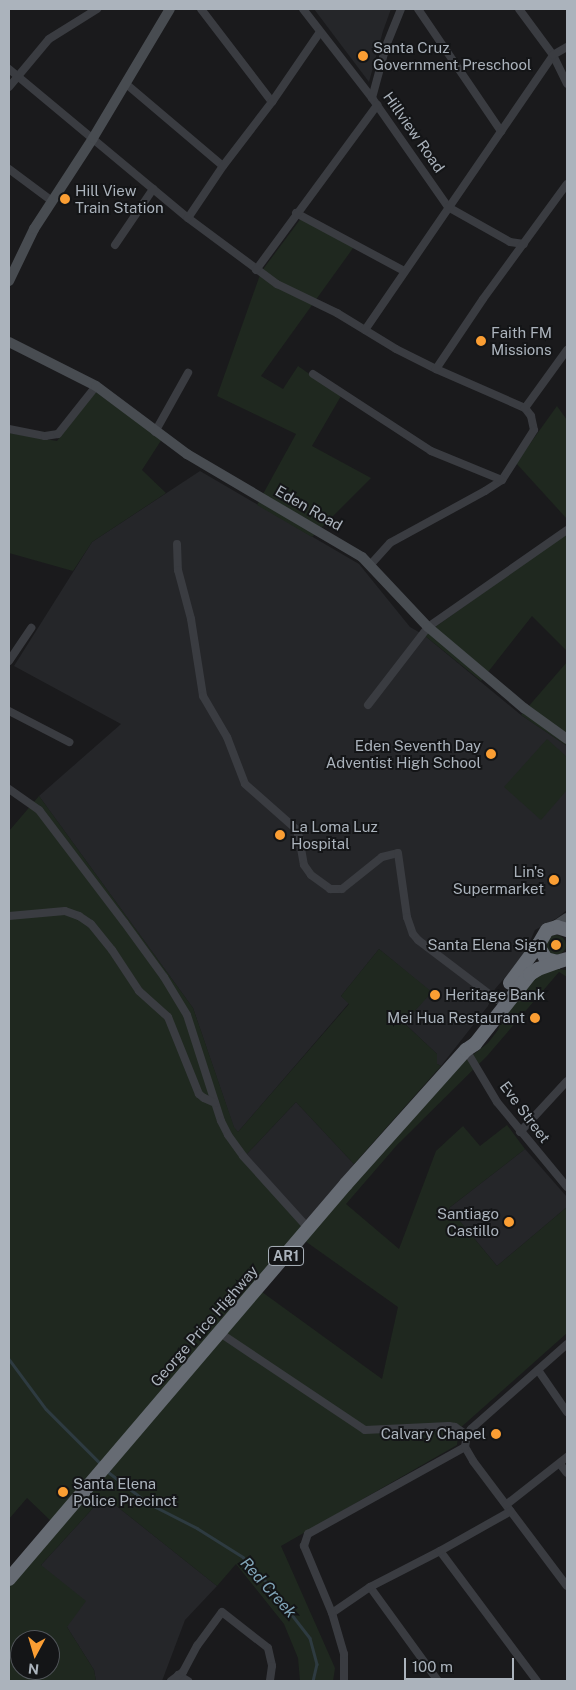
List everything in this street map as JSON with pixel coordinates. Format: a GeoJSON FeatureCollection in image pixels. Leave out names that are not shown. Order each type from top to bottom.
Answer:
{"type":"FeatureCollection","features":[{"type":"Feature","properties":{"kind":"highway","name":"George Price Highway"},"geometry":{"type":"LineString","coordinates":[[466,1050],[469,1039],[540,944],[543,934],[552,928]]}},
{"type":"Feature","properties":{"kind":"highway"},"geometry":{"type":"LineString","coordinates":[[552,928],[567,930]]}},
{"type":"Feature","properties":{"kind":"highway"},"geometry":{"type":"LineString","coordinates":[[540,944],[540,949],[546,958],[563,962]]}},
{"type":"Feature","properties":{"kind":"highway","name":"George Price Highway"},"geometry":{"type":"LineString","coordinates":[[9,1579],[309,1229],[466,1050],[475,1044],[530,974],[563,962]]}},
{"type":"Feature","properties":{"kind":"street"},"geometry":{"type":"LineString","coordinates":[[9,87],[49,39],[97,9]]}},
{"type":"Feature","properties":{"kind":"street"},"geometry":{"type":"LineString","coordinates":[[9,280],[34,229],[93,138],[170,9]]}},
{"type":"Feature","properties":{"kind":"street"},"geometry":{"type":"LineString","coordinates":[[201,9],[272,102]]}},
{"type":"Feature","properties":{"kind":"street","name":"Hillview Road"},"geometry":{"type":"LineString","coordinates":[[303,9],[372,98],[448,207],[510,242],[524,244]]}},
{"type":"Feature","properties":{"kind":"street"},"geometry":{"type":"LineString","coordinates":[[372,98],[386,46],[401,9]]}},
{"type":"Feature","properties":{"kind":"street"},"geometry":{"type":"LineString","coordinates":[[418,9],[501,131]]}},
{"type":"Feature","properties":{"kind":"street"},"geometry":{"type":"LineString","coordinates":[[519,9],[554,55],[567,84]]}},
{"type":"Feature","properties":{"kind":"street"},"geometry":{"type":"LineString","coordinates":[[188,218],[223,166],[272,102],[320,32]]}},
{"type":"Feature","properties":{"kind":"street"},"geometry":{"type":"LineString","coordinates":[[365,330],[404,270],[554,55],[567,47]]}},
{"type":"Feature","properties":{"kind":"street"},"geometry":{"type":"LineString","coordinates":[[9,69],[188,218],[276,284],[325,307],[396,349],[436,369],[526,408],[531,416],[534,430],[502,480],[390,543],[370,564]]}},
{"type":"Feature","properties":{"kind":"street"},"geometry":{"type":"LineString","coordinates":[[125,83],[223,166]]}},
{"type":"Feature","properties":{"kind":"street"},"geometry":{"type":"LineString","coordinates":[[256,270],[377,105]]}},
{"type":"Feature","properties":{"kind":"street"},"geometry":{"type":"LineString","coordinates":[[9,169],[52,201]]}},
{"type":"Feature","properties":{"kind":"street"},"geometry":{"type":"LineString","coordinates":[[436,369],[483,298],[567,184]]}},
{"type":"Feature","properties":{"kind":"street"},"geometry":{"type":"LineString","coordinates":[[115,245],[153,189]]}},
{"type":"Feature","properties":{"kind":"street"},"geometry":{"type":"LineString","coordinates":[[296,213],[404,270]]}},
{"type":"Feature","properties":{"kind":"street","name":"Eden Road"},"geometry":{"type":"LineString","coordinates":[[9,342],[96,386],[155,432],[234,483],[328,535],[370,564],[428,627],[524,708],[567,739]]}},
{"type":"Feature","properties":{"kind":"street"},"geometry":{"type":"LineString","coordinates":[[526,408],[567,350]]}},
{"type":"Feature","properties":{"kind":"street"},"geometry":{"type":"LineString","coordinates":[[155,432],[188,373]]}},
{"type":"Feature","properties":{"kind":"street"},"geometry":{"type":"LineString","coordinates":[[313,374],[431,451],[502,480]]}},
{"type":"Feature","properties":{"kind":"street"},"geometry":{"type":"LineString","coordinates":[[9,429],[45,436],[58,434],[96,386]]}},
{"type":"Feature","properties":{"kind":"street"},"geometry":{"type":"LineString","coordinates":[[368,705],[428,627],[567,530]]}},
{"type":"Feature","properties":{"kind":"street"},"geometry":{"type":"LineString","coordinates":[[177,544],[178,570],[191,619],[203,696],[227,737],[245,784],[296,829],[300,837],[304,865],[320,884],[330,889],[342,889],[382,856],[398,853],[406,917],[413,934],[418,940],[497,1000]]}},
{"type":"Feature","properties":{"kind":"street"},"geometry":{"type":"LineString","coordinates":[[9,661],[31,628]]}},
{"type":"Feature","properties":{"kind":"street"},"geometry":{"type":"LineString","coordinates":[[9,711],[68,742]]}},
{"type":"Feature","properties":{"kind":"street"},"geometry":{"type":"LineString","coordinates":[[9,789],[39,810],[124,922],[168,984],[193,1030],[215,1102],[228,1135],[243,1156],[309,1229]]}},
{"type":"Feature","properties":{"kind":"street"},"geometry":{"type":"LineString","coordinates":[[9,916],[65,911],[79,916],[91,924],[108,945],[139,991],[168,1017],[199,1094],[215,1102]]}},
{"type":"Feature","properties":{"kind":"street"},"geometry":{"type":"LineString","coordinates":[[552,928],[567,918]]}},
{"type":"Feature","properties":{"kind":"street","name":"Eve Street"},"geometry":{"type":"LineString","coordinates":[[466,1050],[497,1102],[567,1187]]}},
{"type":"Feature","properties":{"kind":"street"},"geometry":{"type":"LineString","coordinates":[[520,1132],[567,1081]]}},
{"type":"Feature","properties":{"kind":"street"},"geometry":{"type":"LineString","coordinates":[[220,1332],[365,1430],[449,1426],[455,1427],[467,1434]]}},
{"type":"Feature","properties":{"kind":"street"},"geometry":{"type":"LineString","coordinates":[[567,1344],[467,1434],[465,1447],[472,1461],[509,1507],[567,1586]]}},
{"type":"Feature","properties":{"kind":"street"},"geometry":{"type":"LineString","coordinates":[[538,1370],[567,1412]]}},
{"type":"Feature","properties":{"kind":"street"},"geometry":{"type":"LineString","coordinates":[[344,1681],[344,1654],[332,1612],[304,1546],[308,1534],[465,1447]]}},
{"type":"Feature","properties":{"kind":"street"},"geometry":{"type":"LineString","coordinates":[[332,1612],[370,1587],[440,1551],[509,1507],[567,1456]]}},
{"type":"Feature","properties":{"kind":"street"},"geometry":{"type":"LineString","coordinates":[[560,1464],[567,1474]]}},
{"type":"Feature","properties":{"kind":"street"},"geometry":{"type":"LineString","coordinates":[[440,1551],[537,1681]]}},
{"type":"Feature","properties":{"kind":"street"},"geometry":{"type":"LineString","coordinates":[[370,1587],[438,1681]]}},
{"type":"Feature","properties":{"kind":"street"},"geometry":{"type":"LineString","coordinates":[[171,1681],[178,1676],[222,1612],[268,1648],[272,1666],[270,1681]]}},
{"type":"Feature","properties":{"kind":"street"},"geometry":{"type":"LineString","coordinates":[[178,1676],[188,1681]]}},
{"type":"Feature","properties":{"kind":"shaded area","name":"Santa Cruz Government Preschool"},"geometry":{"type":"Polygon","coordinates":[[[314,9],[391,9],[369,82],[314,9]]]}},
{"type":"Feature","properties":{"kind":"shaded area"},"geometry":{"type":"Polygon","coordinates":[[[302,217],[356,244],[261,376],[283,389],[298,366],[341,396],[312,446],[371,478],[312,537],[257,505],[296,434],[217,396],[261,272],[302,217]]]}},
{"type":"Feature","properties":{"kind":"shaded area"},"geometry":{"type":"Polygon","coordinates":[[[94,391],[162,439],[142,470],[166,493],[92,542],[73,571],[9,553],[9,433],[57,441],[94,391]]]}},
{"type":"Feature","properties":{"kind":"shaded area"},"geometry":{"type":"Polygon","coordinates":[[[557,406],[567,420],[567,519],[516,463],[557,406]]]}},
{"type":"Feature","properties":{"kind":"shaded area","name":"La Loma Luz Hospital"},"geometry":{"type":"Polygon","coordinates":[[[200,471],[359,564],[410,627],[424,635],[521,715],[567,746],[567,910],[535,930],[523,957],[495,989],[488,1006],[441,1066],[437,1064],[437,1054],[404,1023],[431,992],[379,949],[341,996],[349,1003],[238,1132],[234,1128],[193,1008],[39,796],[121,724],[14,666],[92,542],[200,471]]]}},
{"type":"Feature","properties":{"kind":"shaded area"},"geometry":{"type":"Polygon","coordinates":[[[567,533],[567,651],[532,616],[481,681],[424,635],[567,533]]]}},
{"type":"Feature","properties":{"kind":"shaded area"},"geometry":{"type":"Polygon","coordinates":[[[567,662],[567,746],[521,715],[567,662]]]}},
{"type":"Feature","properties":{"kind":"shaded area"},"geometry":{"type":"Polygon","coordinates":[[[547,739],[567,757],[567,790],[541,820],[504,787],[547,739]]]}},
{"type":"Feature","properties":{"kind":"shaded area"},"geometry":{"type":"Polygon","coordinates":[[[39,796],[193,1008],[234,1127],[238,1132],[349,1004],[341,996],[379,949],[432,992],[404,1023],[437,1054],[437,1064],[441,1066],[354,1164],[296,1102],[244,1157],[305,1224],[53,1523],[27,1498],[9,1519],[9,831],[39,796]]]}},
{"type":"Feature","properties":{"kind":"shaded area"},"geometry":{"type":"Polygon","coordinates":[[[556,935],[563,938],[566,945],[563,952],[556,955],[549,952],[546,945],[549,938],[556,935]]]}},
{"type":"Feature","properties":{"kind":"shaded area"},"geometry":{"type":"Polygon","coordinates":[[[555,969],[567,970],[567,977],[559,972],[487,1056],[397,1145],[346,1204],[399,1249],[436,1151],[463,1126],[480,1146],[507,1125],[525,1149],[449,1208],[497,1266],[567,1207],[567,1333],[459,1429],[457,1445],[281,1546],[335,1668],[333,1681],[300,1681],[298,1658],[284,1624],[236,1564],[217,1586],[104,1496],[41,1565],[86,1601],[67,1627],[94,1670],[96,1681],[9,1681],[9,1586],[262,1292],[382,1379],[398,1307],[305,1241],[451,1072],[488,1043],[498,1030],[502,1018],[534,977],[555,969]]]}},
{"type":"Feature","properties":{"kind":"shaded area"},"geometry":{"type":"Polygon","coordinates":[[[296,1102],[354,1164],[305,1224],[244,1157],[296,1102]]]}},
{"type":"Feature","properties":{"kind":"shaded area"},"geometry":{"type":"Polygon","coordinates":[[[525,1149],[567,1197],[567,1207],[497,1266],[449,1208],[525,1149]]]}},
{"type":"Feature","properties":{"kind":"shaded area"},"geometry":{"type":"Polygon","coordinates":[[[104,1496],[217,1586],[185,1620],[162,1681],[96,1681],[94,1670],[67,1627],[41,1565],[104,1496]]]}},
{"type":"Feature","properties":{"kind":"waterway","name":"Red Creek"},"geometry":{"type":"LineString","coordinates":[[9,1359],[46,1409],[102,1465]]}},
{"type":"Feature","properties":{"kind":"waterway","name":"Red Creek"},"geometry":{"type":"LineString","coordinates":[[107,1471],[148,1503],[197,1528],[243,1557],[268,1584],[310,1638],[317,1664],[313,1681]]}},
{"type":"Feature","properties":{"kind":"place","name":"Santa Cruz Government Preschool"},"geometry":{"type":"Point","coordinates":[363,56]}},
{"type":"Feature","properties":{"kind":"place","name":"Hill View Train Station"},"geometry":{"type":"Point","coordinates":[65,199]}},
{"type":"Feature","properties":{"kind":"place","name":"Faith FM Missions"},"geometry":{"type":"Point","coordinates":[481,341]}},
{"type":"Feature","properties":{"kind":"place","name":"Eden Seventh Day Adventist High School"},"geometry":{"type":"Point","coordinates":[491,754]}},
{"type":"Feature","properties":{"kind":"place","name":"La Loma Luz Hospital"},"geometry":{"type":"Point","coordinates":[280,835]}},
{"type":"Feature","properties":{"kind":"place","name":"Lin's Supermarket"},"geometry":{"type":"Point","coordinates":[554,880]}},
{"type":"Feature","properties":{"kind":"place","name":"Santa Elena Sign"},"geometry":{"type":"Point","coordinates":[556,945]}},
{"type":"Feature","properties":{"kind":"place","name":"Heritage Bank"},"geometry":{"type":"Point","coordinates":[435,995]}},
{"type":"Feature","properties":{"kind":"place","name":"Mei Hua Restaurant"},"geometry":{"type":"Point","coordinates":[535,1018]}},
{"type":"Feature","properties":{"kind":"place","name":"Santiago Castillo"},"geometry":{"type":"Point","coordinates":[509,1222]}},
{"type":"Feature","properties":{"kind":"place","name":"Calvary Chapel"},"geometry":{"type":"Point","coordinates":[496,1434]}},
{"type":"Feature","properties":{"kind":"place","name":"Santa Elena Police Precinct"},"geometry":{"type":"Point","coordinates":[63,1492]}}]}
